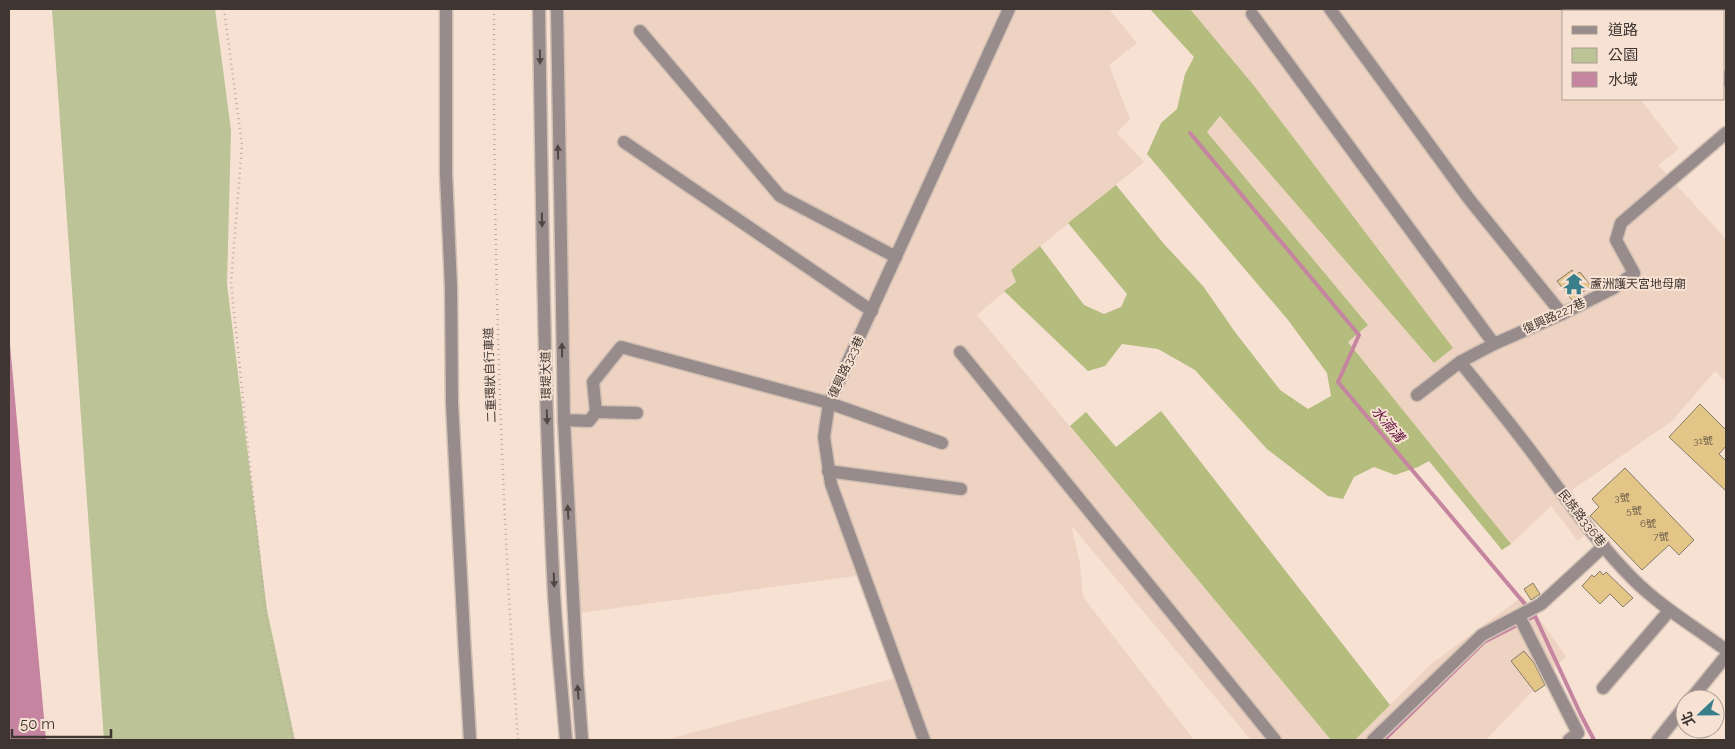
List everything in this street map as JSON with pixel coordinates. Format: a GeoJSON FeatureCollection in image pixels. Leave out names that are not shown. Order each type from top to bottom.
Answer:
{"type":"FeatureCollection","features":[{"type":"Feature","properties":{"kind":"street"},"geometry":{"type":"LineString","coordinates":[[446,9],[446,173],[451,287],[452,403],[470,740]]}},
{"type":"Feature","properties":{"kind":"street","name":"環堤大道"},"geometry":{"type":"LineString","coordinates":[[539,9],[547,420],[554,595],[566,740]]}},
{"type":"Feature","properties":{"kind":"street","name":"環堤大道"},"geometry":{"type":"LineString","coordinates":[[557,9],[564,420],[582,740]]}},
{"type":"Feature","properties":{"kind":"street","name":"復興路323巷"},"geometry":{"type":"LineString","coordinates":[[924,740],[831,484],[824,437],[829,403],[1009,9]]}},
{"type":"Feature","properties":{"kind":"street"},"geometry":{"type":"LineString","coordinates":[[1330,9],[1469,199],[1562,314]]}},
{"type":"Feature","properties":{"kind":"street"},"geometry":{"type":"LineString","coordinates":[[1252,14],[1494,344]]}},
{"type":"Feature","properties":{"kind":"street"},"geometry":{"type":"LineString","coordinates":[[640,31],[780,196],[896,257]]}},
{"type":"Feature","properties":{"kind":"street","name":"復興路227巷"},"geometry":{"type":"LineString","coordinates":[[1417,395],[1460,362],[1614,288],[1634,273],[1616,240],[1621,223],[1726,133]]}},
{"type":"Feature","properties":{"kind":"street"},"geometry":{"type":"LineString","coordinates":[[624,142],[872,311]]}},
{"type":"Feature","properties":{"kind":"street"},"geometry":{"type":"LineString","coordinates":[[564,420],[589,421],[596,412],[594,382],[622,347],[829,403],[942,443]]}},
{"type":"Feature","properties":{"kind":"street"},"geometry":{"type":"LineString","coordinates":[[960,352],[1275,740]]}},
{"type":"Feature","properties":{"kind":"street","name":"民族路336巷"},"geometry":{"type":"LineString","coordinates":[[1460,362],[1497,407],[1568,502],[1633,579],[1669,611],[1726,650]]}},
{"type":"Feature","properties":{"kind":"street"},"geometry":{"type":"LineString","coordinates":[[596,412],[637,413]]}},
{"type":"Feature","properties":{"kind":"street"},"geometry":{"type":"LineString","coordinates":[[828,471],[961,489]]}},
{"type":"Feature","properties":{"kind":"street"},"geometry":{"type":"LineString","coordinates":[[1373,740],[1482,635],[1541,604],[1604,546]]}},
{"type":"Feature","properties":{"kind":"street"},"geometry":{"type":"LineString","coordinates":[[1603,688],[1669,611]]}},
{"type":"Feature","properties":{"kind":"street"},"geometry":{"type":"LineString","coordinates":[[1519,616],[1578,733],[1568,740]]}},
{"type":"Feature","properties":{"kind":"street"},"geometry":{"type":"LineString","coordinates":[[1699,689],[1726,656]]}},
{"type":"Feature","properties":{"kind":"street"},"geometry":{"type":"LineString","coordinates":[[1658,740],[1675,719]]}},
{"type":"Feature","properties":{"kind":"path"},"geometry":{"type":"LineString","coordinates":[[224,9],[242,145],[231,283],[265,611],[294,740]]}},
{"type":"Feature","properties":{"kind":"path","name":"二重環狀自行車道"},"geometry":{"type":"LineString","coordinates":[[494,9],[493,128],[498,366],[509,618],[518,740]]}},
{"type":"Feature","properties":{"kind":"shaded area"},"geometry":{"type":"Polygon","coordinates":[[[565,9],[1109,9],[1137,43],[1109,65],[1130,119],[1117,133],[1144,162],[1011,270],[1016,282],[977,315],[1331,740],[1251,740],[1071,525],[1080,564],[1083,597],[1194,740],[665,740],[895,678],[862,575],[579,613],[570,374],[565,9]]]}},
{"type":"Feature","properties":{"kind":"shaded area"},"geometry":{"type":"Polygon","coordinates":[[[1190,9],[1569,9],[1562,10],[1562,100],[1641,100],[1679,149],[1658,165],[1726,239],[1726,382],[1715,371],[1672,421],[1572,490],[1593,528],[1578,541],[1551,506],[1511,544],[1348,342],[1368,325],[1207,132],[1221,116],[1434,363],[1190,9]]]}},
{"type":"Feature","properties":{"kind":"shaded area"},"geometry":{"type":"Polygon","coordinates":[[[1523,596],[1566,656],[1486,740],[1355,740],[1430,665],[1523,596]]]}},
{"type":"Feature","properties":{"kind":"green space"},"geometry":{"type":"Polygon","coordinates":[[[52,9],[215,9],[231,130],[227,284],[267,610],[295,740],[104,740],[52,9]]]}},
{"type":"Feature","properties":{"kind":"green space"},"geometry":{"type":"Polygon","coordinates":[[[1150,9],[1190,9],[1255,87],[1453,348],[1434,363],[1220,116],[1207,132],[1368,325],[1348,342],[1511,544],[1502,550],[1429,461],[1395,475],[1374,467],[1354,477],[1343,499],[1328,496],[1267,449],[1195,370],[1158,349],[1122,344],[1105,366],[1088,371],[1004,291],[1016,282],[1011,270],[1040,246],[1084,305],[1104,314],[1121,307],[1127,294],[1068,223],[1116,185],[1164,244],[1203,286],[1235,332],[1280,390],[1308,409],[1331,396],[1327,373],[1288,320],[1147,154],[1161,123],[1177,109],[1185,74],[1194,57],[1150,9]]]}},
{"type":"Feature","properties":{"kind":"green space"},"geometry":{"type":"Polygon","coordinates":[[[1161,411],[1390,705],[1355,740],[1331,740],[1070,426],[1086,412],[1116,447],[1161,411]]]}},
{"type":"Feature","properties":{"kind":"water"},"geometry":{"type":"Polygon","coordinates":[[[9,333],[46,740],[9,740],[9,333]]]}},
{"type":"Feature","properties":{"kind":"building","name":"蘆洲護天宮地母廟"},"geometry":{"type":"Polygon","coordinates":[[[1572,270],[1575,275],[1580,272],[1591,286],[1572,300],[1557,281],[1572,270]]]}},
{"type":"Feature","properties":{"kind":"building"},"geometry":{"type":"Polygon","coordinates":[[[1700,404],[1726,430],[1726,446],[1719,454],[1726,461],[1726,491],[1669,437],[1700,404]]]}},
{"type":"Feature","properties":{"kind":"building"},"geometry":{"type":"Polygon","coordinates":[[[1625,468],[1694,540],[1679,555],[1669,545],[1642,570],[1590,516],[1599,507],[1592,499],[1625,468]]]}},
{"type":"Feature","properties":{"kind":"building"},"geometry":{"type":"Polygon","coordinates":[[[1600,571],[1603,575],[1606,572],[1633,598],[1623,607],[1610,594],[1600,604],[1582,586],[1592,575],[1594,577],[1600,571]]]}},
{"type":"Feature","properties":{"kind":"building"},"geometry":{"type":"Polygon","coordinates":[[[1533,583],[1540,594],[1531,600],[1524,589],[1533,583]]]}},
{"type":"Feature","properties":{"kind":"building"},"geometry":{"type":"Polygon","coordinates":[[[1524,651],[1534,663],[1545,685],[1535,692],[1511,661],[1524,651]]]}},
{"type":"Feature","properties":{"kind":"waterway","name":"水湳溝"},"geometry":{"type":"LineString","coordinates":[[1190,133],[1359,335],[1338,382],[1535,616],[1594,740]]}},
{"type":"Feature","properties":{"kind":"waterway"},"geometry":{"type":"LineString","coordinates":[[1384,740],[1484,642],[1535,616]]}},
{"type":"Feature","properties":{"kind":"place","name":"蘆洲護天宮地母廟"},"geometry":{"type":"Point","coordinates":[1574,284]}}]}
